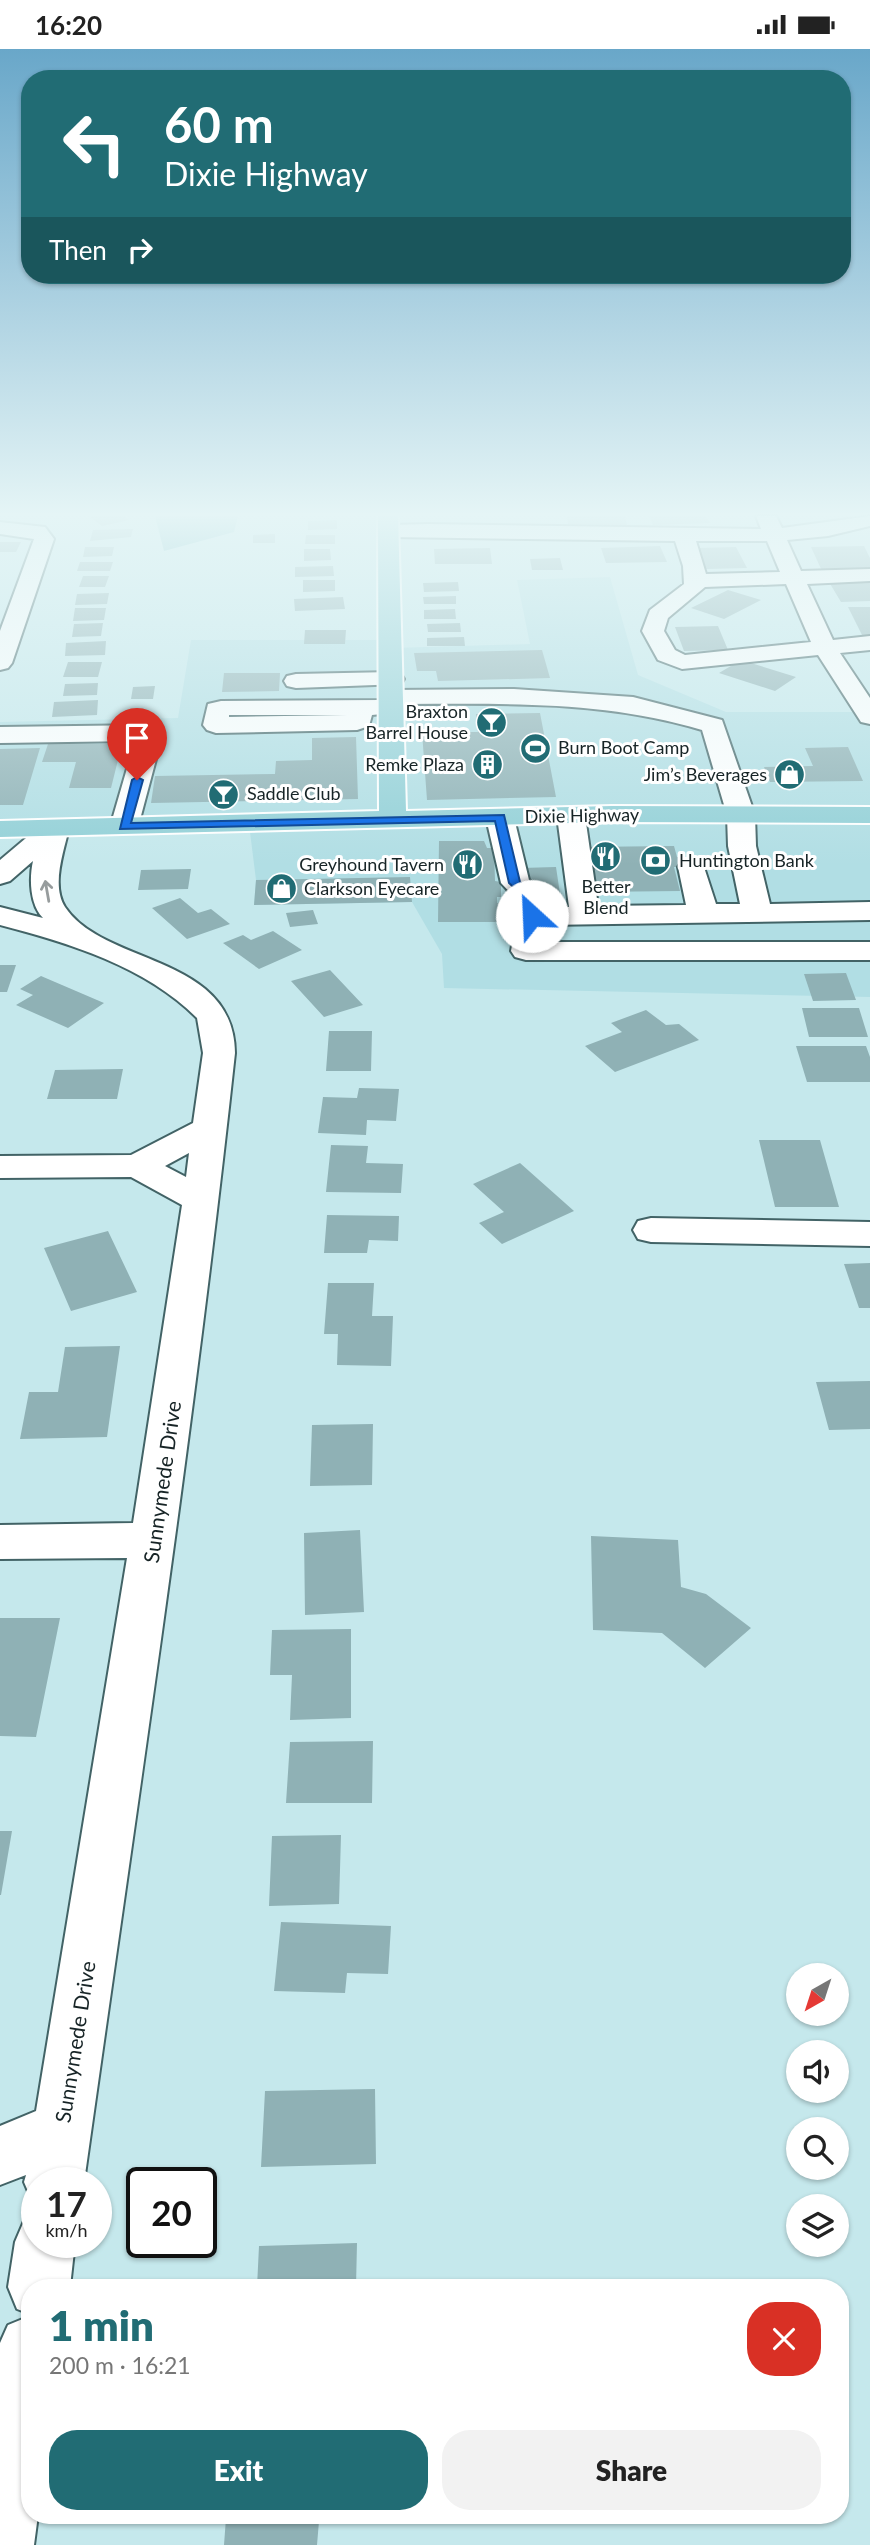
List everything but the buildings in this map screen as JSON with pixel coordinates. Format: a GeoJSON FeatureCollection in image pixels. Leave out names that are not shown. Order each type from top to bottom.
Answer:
{"type":"FeatureCollection","features":[{"type":"Feature","properties":{"kind":"main road"},"geometry":{"type":"LineString","coordinates":[[391,632],[393,821]]}},
{"type":"Feature","properties":{"kind":"main road","name":"Dixie Highway"},"geometry":{"type":"LineString","coordinates":[[0,829],[571,816],[870,815]]}},
{"type":"Feature","properties":{"kind":"street"},"geometry":{"type":"LineString","coordinates":[[0,663],[11,632]]}},
{"type":"Feature","properties":{"kind":"street"},"geometry":{"type":"LineString","coordinates":[[654,632],[666,655],[682,662],[870,643]]}},
{"type":"Feature","properties":{"kind":"street"},"geometry":{"type":"LineString","coordinates":[[818,632],[870,717]]}},
{"type":"Feature","properties":{"kind":"street"},"geometry":{"type":"LineString","coordinates":[[292,681],[392,694],[593,697],[684,715],[713,725],[741,815],[742,846],[757,913]]}},
{"type":"Feature","properties":{"kind":"street"},"geometry":{"type":"LineString","coordinates":[[217,717],[358,714],[392,694]]}},
{"type":"Feature","properties":{"kind":"street"},"geometry":{"type":"LineString","coordinates":[[0,735],[150,733],[124,827]]}},
{"type":"Feature","properties":{"kind":"street"},"geometry":{"type":"LineString","coordinates":[[571,816],[584,915]]}},
{"type":"Feature","properties":{"kind":"street"},"geometry":{"type":"LineString","coordinates":[[500,818],[514,883],[530,896],[532,916],[526,951],[870,951]]}},
{"type":"Feature","properties":{"kind":"street"},"geometry":{"type":"LineString","coordinates":[[0,875],[55,828]]}},
{"type":"Feature","properties":{"kind":"street"},"geometry":{"type":"LineString","coordinates":[[55,828],[44,875],[50,909],[84,940]]}},
{"type":"Feature","properties":{"kind":"street"},"geometry":{"type":"LineString","coordinates":[[690,856],[703,913]]}},
{"type":"Feature","properties":{"kind":"street"},"geometry":{"type":"LineString","coordinates":[[532,916],[870,911]]}},
{"type":"Feature","properties":{"kind":"street","name":"Sunnymede Drive"},"geometry":{"type":"LineString","coordinates":[[0,916],[84,940],[161,976],[196,998],[211,1014],[218,1030],[219,1053],[188,1307],[58,2155]]}},
{"type":"Feature","properties":{"kind":"street"},"geometry":{"type":"LineString","coordinates":[[0,1167],[137,1166],[209,1129]]}},
{"type":"Feature","properties":{"kind":"street"},"geometry":{"type":"LineString","coordinates":[[137,1166],[200,1199]]}},
{"type":"Feature","properties":{"kind":"street"},"geometry":{"type":"LineString","coordinates":[[651,1230],[870,1234]]}},
{"type":"Feature","properties":{"kind":"street"},"geometry":{"type":"LineString","coordinates":[[0,1542],[154,1540]]}},
{"type":"Feature","properties":{"kind":"street"},"geometry":{"type":"LineString","coordinates":[[0,2156],[58,2155]]}},
{"type":"Feature","properties":{"kind":"street"},"geometry":{"type":"LineString","coordinates":[[40,2279],[44,2258]]}},
{"type":"Feature","properties":{"kind":"street"},"geometry":{"type":"LineString","coordinates":[[0,2545],[21,2406]]}},
{"type":"Feature","properties":{"kind":"shaded area"},"geometry":{"type":"Polygon","coordinates":[[[528,632],[626,632],[638,675],[726,712],[867,712],[870,717],[870,997],[444,988],[442,954],[412,902],[254,905],[256,880],[249,824],[0,829],[0,722],[178,718],[191,640],[392,640],[393,648],[530,644],[528,632]]]}},
{"type":"Feature","properties":{"kind":"place","name":"Braxton Barrel House"},"geometry":{"type":"Point","coordinates":[491,722]}},
{"type":"Feature","properties":{"kind":"place","name":"Burn Boot Camp"},"geometry":{"type":"Point","coordinates":[535,748]}},
{"type":"Feature","properties":{"kind":"place","name":"Remke Plaza"},"geometry":{"type":"Point","coordinates":[487,765]}},
{"type":"Feature","properties":{"kind":"place","name":"Jim’s Beverages"},"geometry":{"type":"Point","coordinates":[790,775]}},
{"type":"Feature","properties":{"kind":"place","name":"Saddle Club"},"geometry":{"type":"Point","coordinates":[224,794]}},
{"type":"Feature","properties":{"kind":"place","name":"Better Blend"},"geometry":{"type":"Point","coordinates":[606,857]}},
{"type":"Feature","properties":{"kind":"place","name":"Huntington Bank"},"geometry":{"type":"Point","coordinates":[656,861]}},
{"type":"Feature","properties":{"kind":"place","name":"Greyhound Tavern"},"geometry":{"type":"Point","coordinates":[467,865]}},
{"type":"Feature","properties":{"kind":"place","name":"Clarkson Eyecare"},"geometry":{"type":"Point","coordinates":[281,889]}},
{"type":"Feature","properties":{"kind":"route"},"geometry":{"type":"LineString","coordinates":[[137,780],[124,827],[500,818],[514,883],[530,896],[532,916]]}}]}
